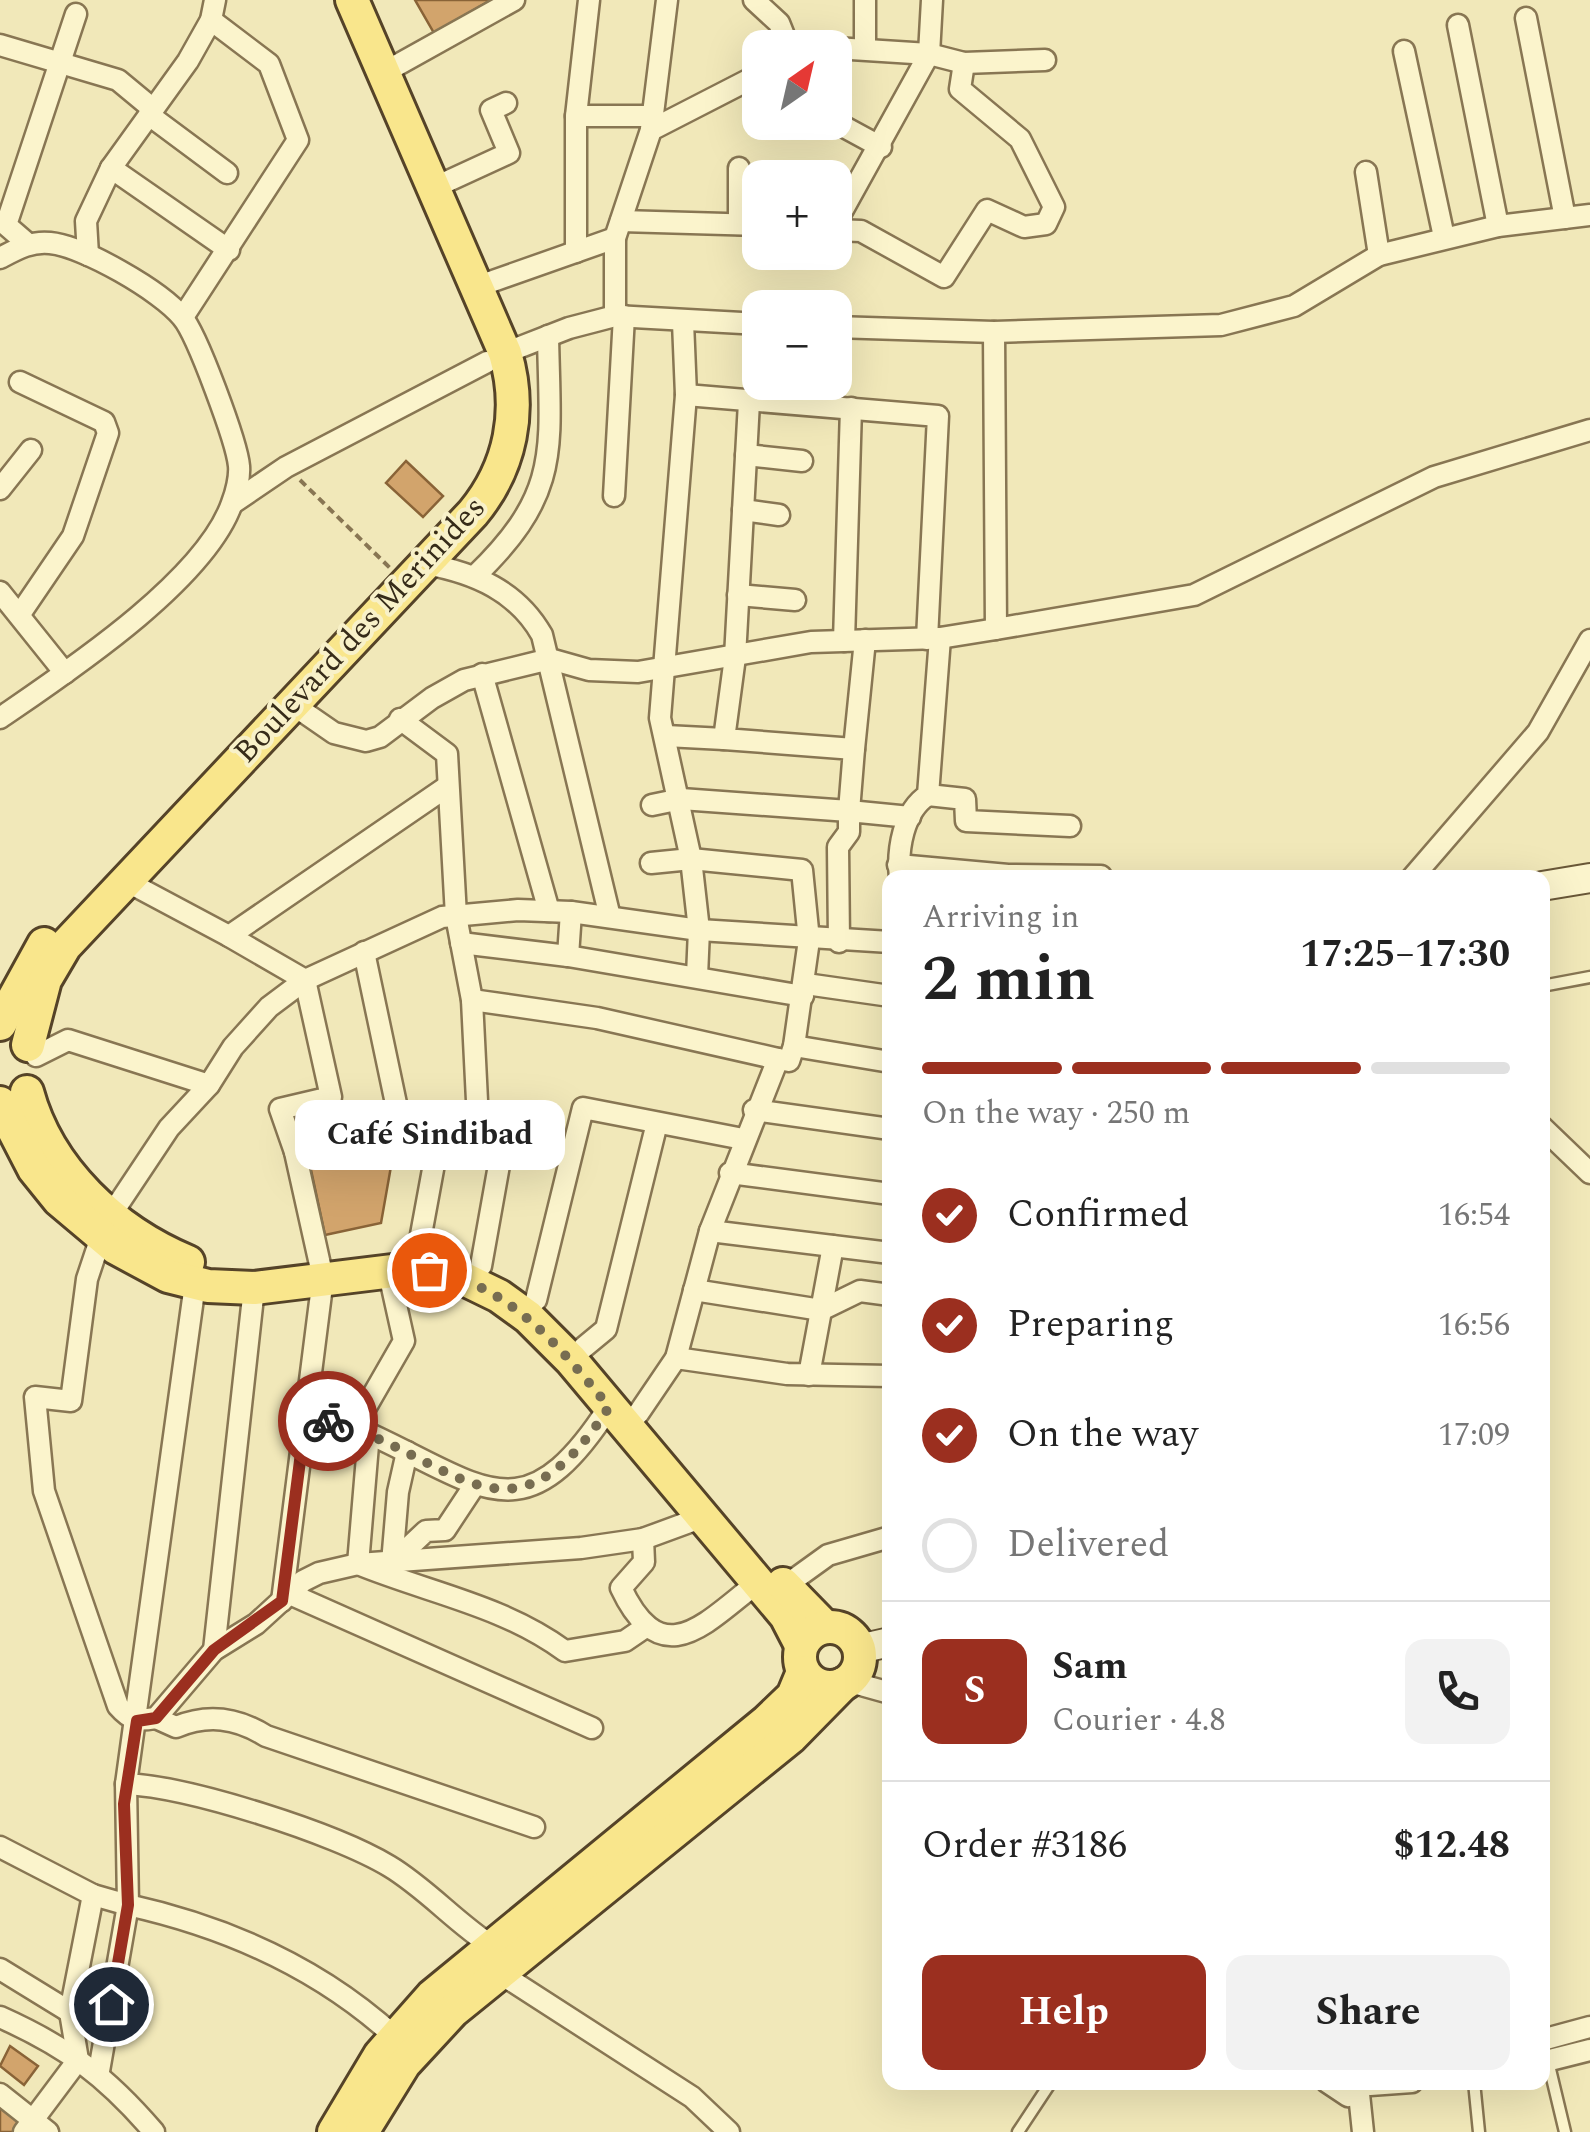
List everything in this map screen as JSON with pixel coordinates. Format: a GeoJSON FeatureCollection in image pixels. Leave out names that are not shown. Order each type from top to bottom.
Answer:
{"type":"FeatureCollection","features":[{"type":"Feature","properties":{"kind":"main road","name":"Boulevard des Merinides"},"geometry":{"type":"LineString","coordinates":[[9,1097],[38,1075],[21,1046],[52,967],[124,880],[482,502],[506,458],[513,396],[332,0]]}},
{"type":"Feature","properties":{"kind":"main road","name":"Boulevard des Merinides"},"geometry":{"type":"LineString","coordinates":[[0,1024],[26,970],[50,936],[393,572],[480,472],[489,447],[496,357],[476,287],[352,0]]}},
{"type":"Feature","properties":{"kind":"main road"},"geometry":{"type":"LineString","coordinates":[[9,1097],[44,1134],[106,1226],[155,1271],[195,1284],[254,1288],[418,1251],[480,1266],[536,1300],[583,1348],[624,1411],[703,1517],[771,1584]]}},
{"type":"Feature","properties":{"kind":"main road"},"geometry":{"type":"LineString","coordinates":[[106,1226],[200,1266],[243,1271],[388,1269],[446,1273],[487,1288],[544,1332],[624,1411],[771,1584],[810,1648],[824,1686],[845,1683]]}},
{"type":"Feature","properties":{"kind":"main road"},"geometry":{"type":"LineString","coordinates":[[334,2132],[394,2036],[432,1996],[495,1959],[776,1749],[845,1683],[875,1646],[847,1631],[810,1648],[792,1696],[768,1721],[495,1959],[420,2045],[362,2132]]}},
{"type":"Feature","properties":{"kind":"street"},"geometry":{"type":"LineString","coordinates":[[383,72],[514,0]]}},
{"type":"Feature","properties":{"kind":"street"},"geometry":{"type":"LineString","coordinates":[[576,252],[576,116],[589,0]]}},
{"type":"Feature","properties":{"kind":"street"},"geometry":{"type":"LineString","coordinates":[[614,496],[618,229],[652,123],[667,0]]}},
{"type":"Feature","properties":{"kind":"street"},"geometry":{"type":"LineString","coordinates":[[754,0],[783,30]]}},
{"type":"Feature","properties":{"kind":"street"},"geometry":{"type":"LineString","coordinates":[[864,48],[865,0]]}},
{"type":"Feature","properties":{"kind":"street"},"geometry":{"type":"LineString","coordinates":[[852,197],[929,54],[932,0]]}},
{"type":"Feature","properties":{"kind":"street"},"geometry":{"type":"LineString","coordinates":[[88,255],[86,221],[111,168],[188,61],[213,10],[269,64],[298,140],[183,317]]}},
{"type":"Feature","properties":{"kind":"street"},"geometry":{"type":"LineString","coordinates":[[28,244],[3,224],[76,14]]}},
{"type":"Feature","properties":{"kind":"street"},"geometry":{"type":"LineString","coordinates":[[1526,18],[1565,218]]}},
{"type":"Feature","properties":{"kind":"street"},"geometry":{"type":"LineString","coordinates":[[1458,26],[1498,226]]}},
{"type":"Feature","properties":{"kind":"street"},"geometry":{"type":"LineString","coordinates":[[0,45],[118,80],[227,173]]}},
{"type":"Feature","properties":{"kind":"street"},"geometry":{"type":"LineString","coordinates":[[852,48],[929,54],[964,63],[1045,60]]}},
{"type":"Feature","properties":{"kind":"street"},"geometry":{"type":"LineString","coordinates":[[1404,51],[1444,237]]}},
{"type":"Feature","properties":{"kind":"street"},"geometry":{"type":"LineString","coordinates":[[852,230],[944,276],[987,210],[1024,227],[1046,224],[1054,207],[1020,139],[960,89],[964,63]]}},
{"type":"Feature","properties":{"kind":"street"},"geometry":{"type":"LineString","coordinates":[[576,116],[652,123],[742,82]]}},
{"type":"Feature","properties":{"kind":"street"},"geometry":{"type":"LineString","coordinates":[[433,188],[509,154],[491,110],[506,103]]}},
{"type":"Feature","properties":{"kind":"street"},"geometry":{"type":"LineString","coordinates":[[852,131],[880,147]]}},
{"type":"Feature","properties":{"kind":"street"},"geometry":{"type":"LineString","coordinates":[[111,168],[229,250]]}},
{"type":"Feature","properties":{"kind":"street"},"geometry":{"type":"LineString","coordinates":[[739,168],[742,185]]}},
{"type":"Feature","properties":{"kind":"street"},"geometry":{"type":"LineString","coordinates":[[1366,172],[1379,255]]}},
{"type":"Feature","properties":{"kind":"street"},"geometry":{"type":"LineString","coordinates":[[852,328],[994,332],[1151,330],[1257,318],[1294,306],[1379,255],[1498,226],[1590,215]]}},
{"type":"Feature","properties":{"kind":"street"},"geometry":{"type":"LineString","coordinates":[[476,287],[576,252],[618,229],[742,225]]}},
{"type":"Feature","properties":{"kind":"street"},"geometry":{"type":"LineString","coordinates":[[0,258],[28,244],[52,243],[88,255],[183,317],[235,446],[240,470],[233,502],[201,555],[104,647],[0,718]]}},
{"type":"Feature","properties":{"kind":"street"},"geometry":{"type":"LineString","coordinates":[[233,502],[286,466],[496,357],[548,336],[619,316],[742,324]]}},
{"type":"Feature","properties":{"kind":"street"},"geometry":{"type":"LineString","coordinates":[[683,322],[686,395],[660,718],[691,859],[699,930],[697,976]]}},
{"type":"Feature","properties":{"kind":"street"},"geometry":{"type":"LineString","coordinates":[[994,332],[996,629]]}},
{"type":"Feature","properties":{"kind":"street"},"geometry":{"type":"LineString","coordinates":[[475,576],[510,542],[538,497],[545,476],[548,336]]}},
{"type":"Feature","properties":{"kind":"street"},"geometry":{"type":"LineString","coordinates":[[20,382],[104,422],[108,433],[73,536],[20,614]]}},
{"type":"Feature","properties":{"kind":"street"},"geometry":{"type":"LineString","coordinates":[[686,395],[938,416],[928,795]]}},
{"type":"Feature","properties":{"kind":"street"},"geometry":{"type":"LineString","coordinates":[[724,740],[735,657],[749,402]]}},
{"type":"Feature","properties":{"kind":"street"},"geometry":{"type":"LineString","coordinates":[[844,641],[852,408]]}},
{"type":"Feature","properties":{"kind":"street"},"geometry":{"type":"LineString","coordinates":[[292,704],[350,740],[380,737],[400,720],[482,674],[550,659],[610,673],[666,669],[811,642],[934,639],[1194,595],[1434,477],[1590,430]]}},
{"type":"Feature","properties":{"kind":"street"},"geometry":{"type":"LineString","coordinates":[[3,478],[31,450]]}},
{"type":"Feature","properties":{"kind":"street"},"geometry":{"type":"LineString","coordinates":[[746,455],[802,461]]}},
{"type":"Feature","properties":{"kind":"street"},"geometry":{"type":"LineString","coordinates":[[743,510],[778,515]]}},
{"type":"Feature","properties":{"kind":"street"},"geometry":{"type":"LineString","coordinates":[[426,564],[475,576],[525,610],[542,635],[610,917]]}},
{"type":"Feature","properties":{"kind":"street"},"geometry":{"type":"LineString","coordinates":[[0,592],[65,673]]}},
{"type":"Feature","properties":{"kind":"street"},"geometry":{"type":"LineString","coordinates":[[738,596],[794,600]]}},
{"type":"Feature","properties":{"kind":"street"},"geometry":{"type":"LineString","coordinates":[[839,942],[838,847],[849,832],[866,640]]}},
{"type":"Feature","properties":{"kind":"street"},"geometry":{"type":"LineString","coordinates":[[1419,870],[1538,732],[1590,640]]}},
{"type":"Feature","properties":{"kind":"street"},"geometry":{"type":"LineString","coordinates":[[482,674],[549,911]]}},
{"type":"Feature","properties":{"kind":"street"},"geometry":{"type":"LineString","coordinates":[[400,720],[447,754],[456,916],[472,1000],[478,1121]]}},
{"type":"Feature","properties":{"kind":"street"},"geometry":{"type":"LineString","coordinates":[[666,736],[854,749]]}},
{"type":"Feature","properties":{"kind":"street"},"geometry":{"type":"LineString","coordinates":[[229,936],[448,786]]}},
{"type":"Feature","properties":{"kind":"street"},"geometry":{"type":"LineString","coordinates":[[899,870],[896,858],[915,804],[928,795],[965,799],[966,821],[1070,826]]}},
{"type":"Feature","properties":{"kind":"street"},"geometry":{"type":"LineString","coordinates":[[652,805],[681,800],[910,817]]}},
{"type":"Feature","properties":{"kind":"street"},"geometry":{"type":"LineString","coordinates":[[306,1414],[362,1430],[474,1486],[510,1490],[555,1472],[676,1358],[730,1173],[754,1110],[786,1052],[805,990],[808,940],[802,870],[691,859],[651,863]]}},
{"type":"Feature","properties":{"kind":"street"},"geometry":{"type":"LineString","coordinates":[[1550,885],[1590,878]]}},
{"type":"Feature","properties":{"kind":"street"},"geometry":{"type":"LineString","coordinates":[[124,880],[305,980],[331,1097],[280,1109],[296,1152],[322,1270],[286,1598]]}},
{"type":"Feature","properties":{"kind":"street"},"geometry":{"type":"LineString","coordinates":[[568,956],[571,912]]}},
{"type":"Feature","properties":{"kind":"street"},"geometry":{"type":"LineString","coordinates":[[534,1827],[266,1736],[249,1726],[203,1716],[176,1726],[147,1720],[118,1706],[44,1491],[35,1396],[71,1401],[88,1279],[106,1226],[169,1128],[209,1085],[254,1021],[305,980],[415,927],[456,916],[571,912],[699,930],[882,942]]}},
{"type":"Feature","properties":{"kind":"street"},"geometry":{"type":"LineString","coordinates":[[461,944],[805,990],[882,995]]}},
{"type":"Feature","properties":{"kind":"street"},"geometry":{"type":"LineString","coordinates":[[364,952],[402,1132]]}},
{"type":"Feature","properties":{"kind":"street"},"geometry":{"type":"LineString","coordinates":[[472,1000],[786,1052],[882,1061]]}},
{"type":"Feature","properties":{"kind":"street"},"geometry":{"type":"LineString","coordinates":[[21,1046],[68,1040],[209,1085]]}},
{"type":"Feature","properties":{"kind":"street"},"geometry":{"type":"LineString","coordinates":[[536,1300],[583,1108],[743,1140]]}},
{"type":"Feature","properties":{"kind":"street"},"geometry":{"type":"LineString","coordinates":[[754,1110],[882,1128]]}},
{"type":"Feature","properties":{"kind":"street"},"geometry":{"type":"LineString","coordinates":[[296,1152],[478,1121],[506,1126],[480,1266]]}},
{"type":"Feature","properties":{"kind":"street"},"geometry":{"type":"LineString","coordinates":[[583,1348],[606,1329],[658,1123]]}},
{"type":"Feature","properties":{"kind":"street"},"geometry":{"type":"LineString","coordinates":[[418,1251],[441,1126]]}},
{"type":"Feature","properties":{"kind":"street"},"geometry":{"type":"LineString","coordinates":[[1550,1135],[1590,1173]]}},
{"type":"Feature","properties":{"kind":"street"},"geometry":{"type":"LineString","coordinates":[[730,1173],[882,1193]]}},
{"type":"Feature","properties":{"kind":"street"},"geometry":{"type":"LineString","coordinates":[[710,1231],[882,1253]]}},
{"type":"Feature","properties":{"kind":"street"},"geometry":{"type":"LineString","coordinates":[[809,1375],[833,1246]]}},
{"type":"Feature","properties":{"kind":"street"},"geometry":{"type":"LineString","coordinates":[[358,1564],[362,1430],[404,1341],[388,1269]]}},
{"type":"Feature","properties":{"kind":"street"},"geometry":{"type":"LineString","coordinates":[[99,2071],[128,1905],[126,1784],[147,1720],[195,1284]]}},
{"type":"Feature","properties":{"kind":"street"},"geometry":{"type":"LineString","coordinates":[[214,1650],[254,1288]]}},
{"type":"Feature","properties":{"kind":"street"},"geometry":{"type":"LineString","coordinates":[[694,1290],[821,1310],[860,1291],[882,1294]]}},
{"type":"Feature","properties":{"kind":"street"},"geometry":{"type":"LineString","coordinates":[[676,1358],[809,1375],[882,1376]]}},
{"type":"Feature","properties":{"kind":"street"},"geometry":{"type":"LineString","coordinates":[[392,1563],[398,1492],[407,1452]]}},
{"type":"Feature","properties":{"kind":"street"},"geometry":{"type":"LineString","coordinates":[[392,1563],[426,1532],[445,1530],[474,1486]]}},
{"type":"Feature","properties":{"kind":"street"},"geometry":{"type":"LineString","coordinates":[[147,1720],[214,1650],[311,1576],[358,1564],[518,1556],[643,1539],[703,1517]]}},
{"type":"Feature","properties":{"kind":"street"},"geometry":{"type":"LineString","coordinates":[[643,1539],[644,1562],[621,1588],[647,1626],[667,1637],[683,1636],[828,1554],[882,1539]]}},
{"type":"Feature","properties":{"kind":"street"},"geometry":{"type":"LineString","coordinates":[[358,1564],[418,1589],[504,1613],[566,1651],[625,1641],[647,1626]]}},
{"type":"Feature","properties":{"kind":"street"},"geometry":{"type":"LineString","coordinates":[[286,1598],[592,1728]]}},
{"type":"Feature","properties":{"kind":"street"},"geometry":{"type":"LineString","coordinates":[[845,1683],[882,1691]]}},
{"type":"Feature","properties":{"kind":"street"},"geometry":{"type":"LineString","coordinates":[[126,1784],[202,1796],[367,1855],[400,1874],[495,1959],[692,2097],[730,2132]]}},
{"type":"Feature","properties":{"kind":"street"},"geometry":{"type":"LineString","coordinates":[[0,1847],[93,1894],[216,1927],[253,1943],[340,1993],[394,2036]]}},
{"type":"Feature","properties":{"kind":"street"},"geometry":{"type":"LineString","coordinates":[[0,2094],[40,2129],[60,2084],[78,2060],[70,2012],[93,1894]]}},
{"type":"Feature","properties":{"kind":"street"},"geometry":{"type":"LineString","coordinates":[[0,1969],[70,2012]]}},
{"type":"Feature","properties":{"kind":"street"},"geometry":{"type":"LineString","coordinates":[[0,2017],[22,2025],[99,2071],[154,2132]]}},
{"type":"Feature","properties":{"kind":"street"},"geometry":{"type":"LineString","coordinates":[[1550,2051],[1590,2027]]}},
{"type":"Feature","properties":{"kind":"street"},"geometry":{"type":"LineString","coordinates":[[1550,2054],[1590,2050]]}},
{"type":"Feature","properties":{"kind":"street"},"geometry":{"type":"LineString","coordinates":[[1363,2132],[1367,2090]]}},
{"type":"Feature","properties":{"kind":"lane"},"geometry":{"type":"LineString","coordinates":[[1550,984],[1590,976]]}},
{"type":"Feature","properties":{"kind":"lane"},"geometry":{"type":"LineString","coordinates":[[1550,2077],[1565,2132]]}},
{"type":"Feature","properties":{"kind":"lane"},"geometry":{"type":"LineString","coordinates":[[1018,2132],[1046,2090]]}},
{"type":"Feature","properties":{"kind":"lane"},"geometry":{"type":"LineString","coordinates":[[1475,2090],[1479,2132]]}},
{"type":"Feature","properties":{"kind":"path"},"geometry":{"type":"LineString","coordinates":[[286,466],[393,572]]}},
{"type":"Feature","properties":{"kind":"building"},"geometry":{"type":"Polygon","coordinates":[[[415,0],[491,0],[434,33],[415,0]]]}},
{"type":"Feature","properties":{"kind":"building"},"geometry":{"type":"Polygon","coordinates":[[[406,461],[443,496],[423,517],[386,483],[406,461]]]}},
{"type":"Feature","properties":{"kind":"building"},"geometry":{"type":"Polygon","coordinates":[[[396,1138],[381,1223],[325,1235],[308,1156],[396,1138]]]}},
{"type":"Feature","properties":{"kind":"building"},"geometry":{"type":"Polygon","coordinates":[[[10,2046],[38,2066],[24,2085],[0,2066],[10,2046]]]}},
{"type":"Feature","properties":{"kind":"building"},"geometry":{"type":"Polygon","coordinates":[[[0,2108],[20,2122],[13,2132],[0,2132],[0,2108]]]}},
{"type":"Feature","properties":{"kind":"way so far"},"geometry":{"type":"LineString","coordinates":[[328,1421],[369,1433],[474,1486],[498,1490],[522,1487],[555,1472],[575,1456],[590,1436],[609,1407],[544,1332],[487,1288],[429,1270]]}},
{"type":"Feature","properties":{"kind":"place","name":"Café Sindibad"},"geometry":{"type":"Point","coordinates":[429,1270]}},
{"type":"Feature","properties":{"kind":"route"},"geometry":{"type":"LineString","coordinates":[[111,2004],[128,1905],[130,1863],[124,1804],[137,1721],[156,1718],[214,1650],[256,1624],[282,1601],[306,1414],[328,1421]]}}]}
